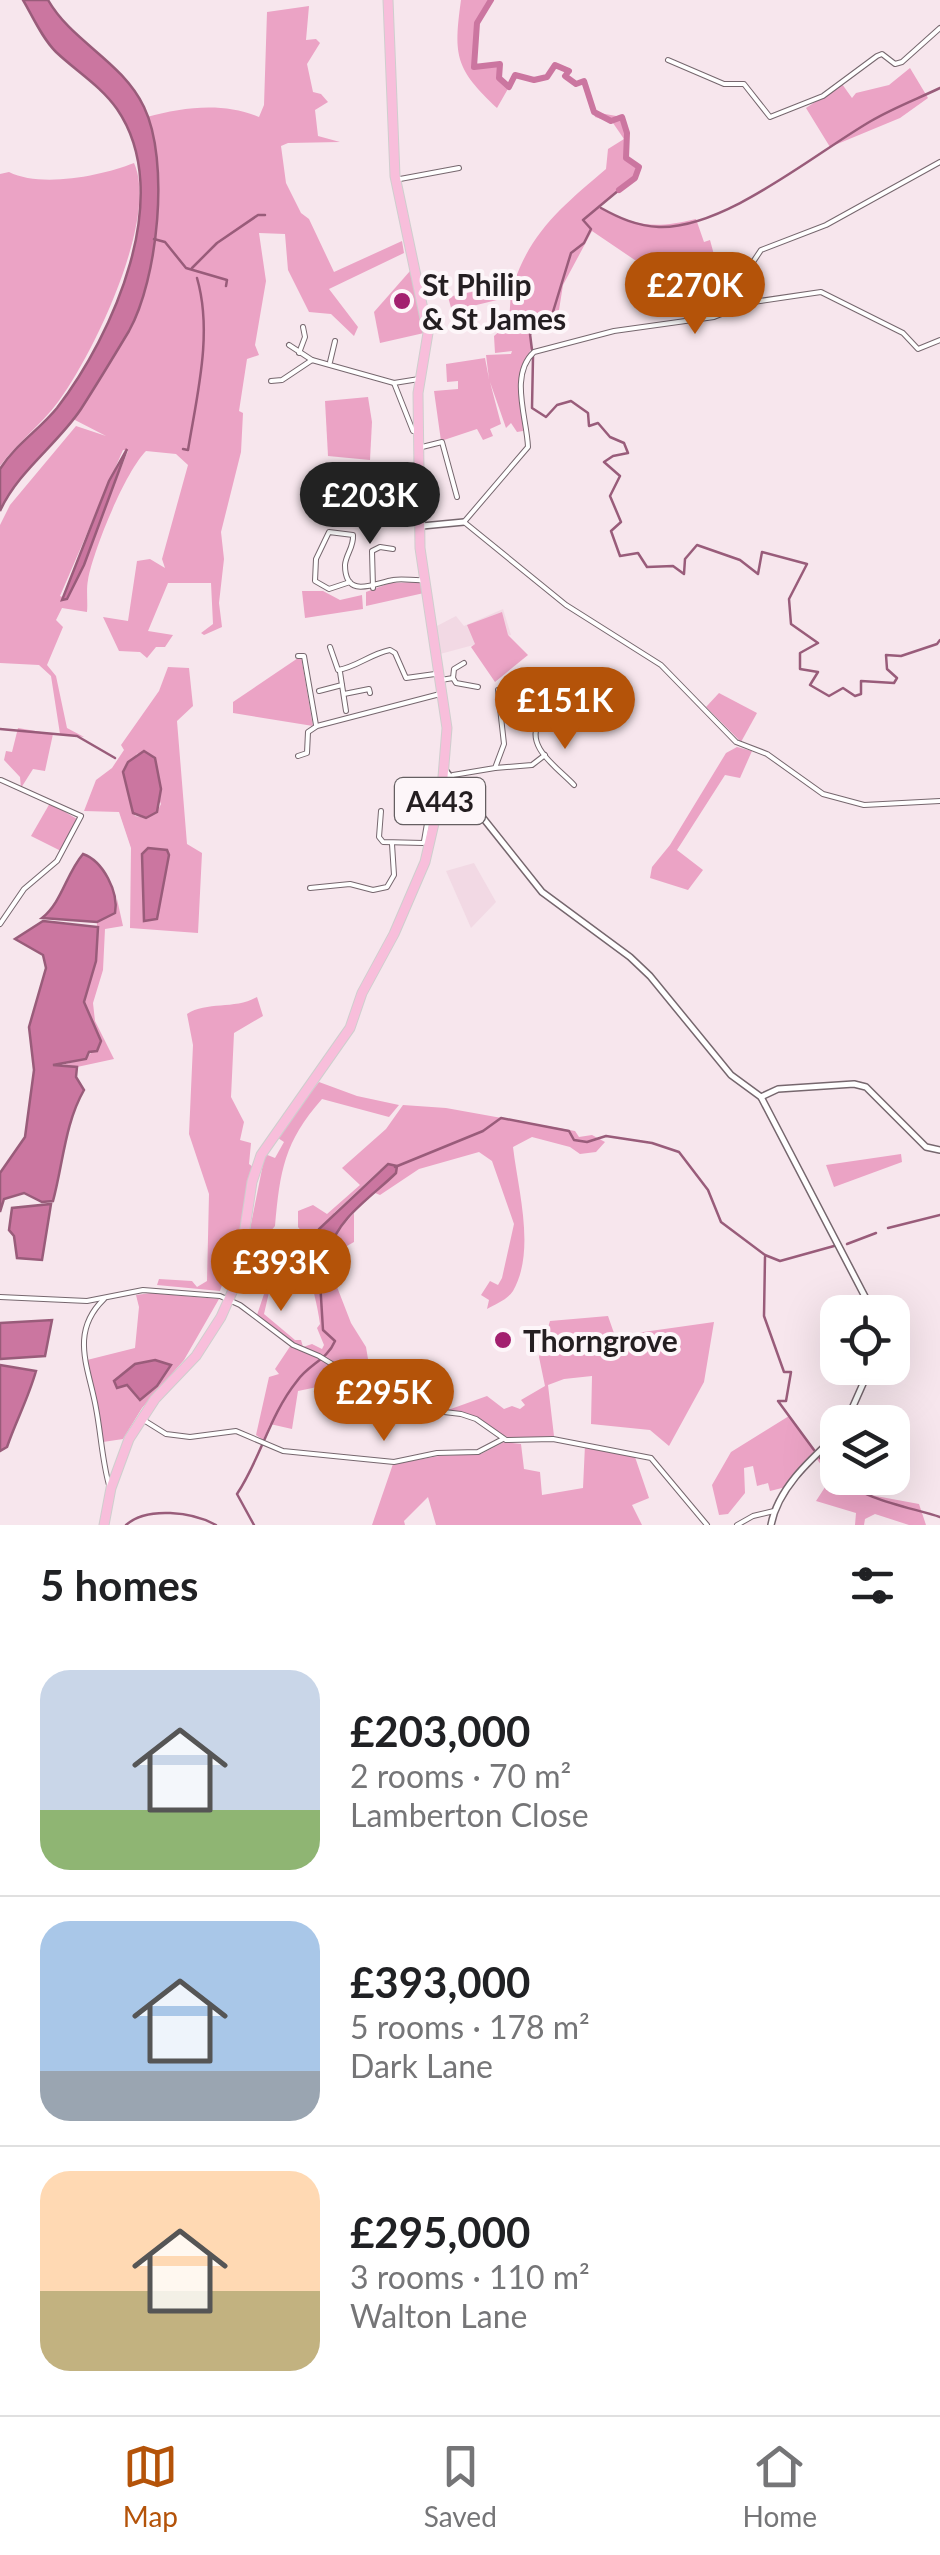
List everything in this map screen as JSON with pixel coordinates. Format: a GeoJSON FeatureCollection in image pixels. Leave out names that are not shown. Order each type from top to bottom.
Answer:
{"type":"FeatureCollection","features":[{"type":"Feature","properties":{"kind":"main road","name":"A443"},"geometry":{"type":"LineString","coordinates":[[104,1525],[118,1462],[142,1418],[205,1344],[229,1300],[242,1260],[252,1182],[261,1155],[347,1034],[427,843],[448,772],[442,693],[425,580],[417,431],[419,379],[428,350],[428,333],[395,179],[388,0]]}},
{"type":"Feature","properties":{"kind":"street"},"geometry":{"type":"LineString","coordinates":[[668,60],[724,84],[744,84],[770,117],[823,96],[877,56],[882,54],[895,64],[902,62],[940,28]]}},
{"type":"Feature","properties":{"kind":"street"},"geometry":{"type":"LineString","coordinates":[[746,303],[753,262],[761,250],[826,225],[940,162]]}},
{"type":"Feature","properties":{"kind":"street"},"geometry":{"type":"LineString","coordinates":[[395,179],[459,168]]}},
{"type":"Feature","properties":{"kind":"street"},"geometry":{"type":"LineString","coordinates":[[422,526],[464,522],[528,447],[520,386],[528,357],[542,348],[629,328],[714,317],[746,303],[821,292],[904,333],[918,349],[940,340]]}},
{"type":"Feature","properties":{"kind":"street"},"geometry":{"type":"LineString","coordinates":[[299,353],[305,337],[303,326]]}},
{"type":"Feature","properties":{"kind":"street"},"geometry":{"type":"LineString","coordinates":[[330,362],[334,340]]}},
{"type":"Feature","properties":{"kind":"street"},"geometry":{"type":"LineString","coordinates":[[289,345],[312,360],[394,383],[419,379]]}},
{"type":"Feature","properties":{"kind":"street"},"geometry":{"type":"LineString","coordinates":[[272,382],[282,380],[312,360]]}},
{"type":"Feature","properties":{"kind":"street"},"geometry":{"type":"LineString","coordinates":[[394,383],[413,431],[417,431]]}},
{"type":"Feature","properties":{"kind":"street"},"geometry":{"type":"LineString","coordinates":[[418,448],[442,442],[457,497]]}},
{"type":"Feature","properties":{"kind":"street"},"geometry":{"type":"LineString","coordinates":[[403,466],[402,481],[422,480]]}},
{"type":"Feature","properties":{"kind":"street"},"geometry":{"type":"LineString","coordinates":[[377,514],[422,512]]}},
{"type":"Feature","properties":{"kind":"street"},"geometry":{"type":"LineString","coordinates":[[464,522],[566,605],[661,664],[736,742],[767,754],[823,794],[854,805],[940,801]]}},
{"type":"Feature","properties":{"kind":"street"},"geometry":{"type":"LineString","coordinates":[[350,582],[329,588],[316,581],[316,559],[329,532],[353,535],[346,563],[350,582],[358,588],[373,588],[390,580],[425,580]]}},
{"type":"Feature","properties":{"kind":"street"},"geometry":{"type":"LineString","coordinates":[[373,588],[372,552],[380,547],[393,549]]}},
{"type":"Feature","properties":{"kind":"street"},"geometry":{"type":"LineString","coordinates":[[340,670],[365,656],[398,646]]}},
{"type":"Feature","properties":{"kind":"street"},"geometry":{"type":"LineString","coordinates":[[331,647],[340,670],[346,712]]}},
{"type":"Feature","properties":{"kind":"street"},"geometry":{"type":"LineString","coordinates":[[392,650],[407,679],[453,678]]}},
{"type":"Feature","properties":{"kind":"street"},"geometry":{"type":"LineString","coordinates":[[298,656],[304,656],[316,726]]}},
{"type":"Feature","properties":{"kind":"street"},"geometry":{"type":"LineString","coordinates":[[464,663],[454,669],[453,678],[456,683],[478,687]]}},
{"type":"Feature","properties":{"kind":"street"},"geometry":{"type":"LineString","coordinates":[[320,698],[318,688],[342,685]]}},
{"type":"Feature","properties":{"kind":"street"},"geometry":{"type":"LineString","coordinates":[[344,694],[368,688],[370,694]]}},
{"type":"Feature","properties":{"kind":"street"},"geometry":{"type":"LineString","coordinates":[[496,768],[504,744],[498,690]]}},
{"type":"Feature","properties":{"kind":"street"},"geometry":{"type":"LineString","coordinates":[[298,756],[307,753],[308,732],[316,726],[442,693]]}},
{"type":"Feature","properties":{"kind":"street"},"geometry":{"type":"LineString","coordinates":[[541,721],[534,738],[545,756],[574,783]]}},
{"type":"Feature","properties":{"kind":"street"},"geometry":{"type":"LineString","coordinates":[[448,772],[532,765],[545,756]]}},
{"type":"Feature","properties":{"kind":"street"},"geometry":{"type":"LineString","coordinates":[[448,772],[542,892],[640,966],[731,1075],[761,1097],[864,1295]]}},
{"type":"Feature","properties":{"kind":"street"},"geometry":{"type":"LineString","coordinates":[[0,924],[24,889],[56,862],[81,816],[1,780]]}},
{"type":"Feature","properties":{"kind":"street"},"geometry":{"type":"LineString","coordinates":[[381,811],[379,836],[392,844],[427,843],[432,794]]}},
{"type":"Feature","properties":{"kind":"street"},"geometry":{"type":"LineString","coordinates":[[413,810],[429,813]]}},
{"type":"Feature","properties":{"kind":"street"},"geometry":{"type":"LineString","coordinates":[[310,888],[350,884],[373,890],[386,888],[394,876],[392,844]]}},
{"type":"Feature","properties":{"kind":"street"},"geometry":{"type":"LineString","coordinates":[[761,1097],[778,1088],[866,1087],[926,1147],[940,1150]]}},
{"type":"Feature","properties":{"kind":"street"},"geometry":{"type":"LineString","coordinates":[[0,1297],[88,1302],[143,1290],[229,1300],[293,1346],[328,1361],[402,1407],[461,1414],[476,1419],[503,1439],[518,1442],[534,1437],[553,1438],[650,1458],[707,1525]]}},
{"type":"Feature","properties":{"kind":"street"},"geometry":{"type":"LineString","coordinates":[[104,1299],[92,1311],[84,1334],[83,1362],[96,1406],[111,1488]]}},
{"type":"Feature","properties":{"kind":"street"},"geometry":{"type":"LineString","coordinates":[[88,1302],[92,1311]]}},
{"type":"Feature","properties":{"kind":"street"},"geometry":{"type":"LineString","coordinates":[[142,1418],[166,1434],[190,1437],[236,1431],[295,1453],[394,1462],[478,1452],[503,1439]]}},
{"type":"Feature","properties":{"kind":"street"},"geometry":{"type":"LineString","coordinates":[[772,1525],[774,1511],[793,1478],[820,1452]]}},
{"type":"Feature","properties":{"kind":"street"},"geometry":{"type":"LineString","coordinates":[[736,1525],[774,1511]]}},
{"type":"Feature","properties":{"kind":"shaded area"},"geometry":{"type":"Polygon","coordinates":[[[23,0],[48,0],[70,28],[135,91],[152,130],[157,157],[157,220],[147,282],[129,331],[81,409],[17,483],[0,511],[0,469],[57,408],[98,343],[130,263],[139,222],[140,182],[134,144],[117,109],[51,46],[23,0]]]}},
{"type":"Feature","properties":{"kind":"shaded area"},"geometry":{"type":"Polygon","coordinates":[[[461,0],[491,0],[477,23],[474,66],[501,63],[499,78],[509,87],[497,108],[473,83],[461,61],[457,35],[461,0]]]}},
{"type":"Feature","properties":{"kind":"shaded area"},"geometry":{"type":"Polygon","coordinates":[[[309,6],[306,40],[316,39],[320,43],[307,64],[313,92],[328,102],[315,110],[318,136],[340,142],[281,146],[286,183],[301,213],[309,219],[334,272],[402,241],[404,253],[329,289],[358,327],[354,336],[331,314],[309,312],[288,270],[285,234],[259,233],[266,281],[255,345],[259,355],[247,359],[239,411],[243,413],[241,452],[221,532],[222,627],[201,633],[213,624],[211,583],[168,583],[148,631],[173,635],[165,647],[156,647],[147,658],[140,652],[119,651],[103,617],[128,621],[137,561],[150,559],[165,568],[162,559],[188,465],[176,454],[146,451],[129,476],[103,532],[88,580],[87,612],[62,608],[56,620],[63,627],[47,665],[56,676],[67,728],[84,737],[60,734],[51,676],[39,665],[0,663],[0,525],[10,505],[76,426],[106,436],[73,419],[116,351],[146,276],[155,237],[158,197],[156,157],[147,117],[203,108],[232,109],[259,117],[264,105],[267,12],[309,6]],[[123,450],[60,596],[67,599],[128,451],[123,450]]]}},
{"type":"Feature","properties":{"kind":"shaded area"},"geometry":{"type":"Polygon","coordinates":[[[910,68],[928,98],[900,118],[830,147],[806,108],[842,84],[852,98],[856,93],[889,85],[910,68]]]}},
{"type":"Feature","properties":{"kind":"shaded area"},"geometry":{"type":"Polygon","coordinates":[[[594,112],[622,117],[627,133],[626,158],[639,167],[635,178],[599,207],[646,224],[696,219],[704,242],[710,240],[719,273],[750,277],[744,300],[711,292],[689,280],[682,292],[592,231],[563,285],[555,317],[541,321],[530,334],[532,346],[520,377],[523,431],[517,432],[511,423],[506,428],[490,382],[501,424],[490,429],[493,436],[483,440],[477,429],[441,441],[434,391],[458,389],[458,381],[447,382],[446,364],[485,358],[489,379],[486,355],[512,351],[495,353],[494,336],[509,323],[511,291],[497,300],[452,311],[448,297],[514,283],[540,233],[606,169],[608,149],[624,139],[613,123],[595,117],[594,112]]]}},
{"type":"Feature","properties":{"kind":"shaded area"},"geometry":{"type":"Polygon","coordinates":[[[134,163],[139,187],[138,217],[104,320],[58,402],[0,466],[0,174],[54,180],[134,163]]]}},
{"type":"Feature","properties":{"kind":"shaded area"},"geometry":{"type":"Polygon","coordinates":[[[410,271],[424,333],[380,343],[374,312],[410,271]]]}},
{"type":"Feature","properties":{"kind":"shaded area"},"geometry":{"type":"Polygon","coordinates":[[[368,397],[372,422],[370,460],[328,456],[325,401],[368,397]]]}},
{"type":"Feature","properties":{"kind":"shaded area"},"geometry":{"type":"Polygon","coordinates":[[[127,449],[84,565],[67,599],[62,600],[109,481],[127,449]]]}},
{"type":"Feature","properties":{"kind":"shaded area"},"geometry":{"type":"Polygon","coordinates":[[[420,582],[424,593],[366,606],[366,592],[390,583],[420,582]]]}},
{"type":"Feature","properties":{"kind":"shaded area"},"geometry":{"type":"Polygon","coordinates":[[[302,591],[323,591],[340,600],[362,595],[363,609],[305,618],[302,591]]]}},
{"type":"Feature","properties":{"kind":"shaded area"},"geometry":{"type":"Polygon","coordinates":[[[503,609],[511,635],[440,654],[435,627],[456,616],[464,626],[503,609]]]}},
{"type":"Feature","properties":{"kind":"shaded area"},"geometry":{"type":"Polygon","coordinates":[[[502,612],[508,635],[528,655],[495,682],[471,647],[475,644],[467,625],[502,612]]]}},
{"type":"Feature","properties":{"kind":"shaded area"},"geometry":{"type":"Polygon","coordinates":[[[301,656],[313,726],[233,713],[233,702],[301,656]]]}},
{"type":"Feature","properties":{"kind":"shaded area"},"geometry":{"type":"Polygon","coordinates":[[[168,667],[189,668],[193,706],[177,721],[187,844],[202,853],[198,933],[130,928],[131,848],[119,812],[84,811],[96,780],[112,768],[124,750],[121,745],[159,691],[168,667]],[[137,753],[129,793],[135,816],[146,818],[157,812],[161,804],[137,753]]]}},
{"type":"Feature","properties":{"kind":"shaded area"},"geometry":{"type":"Polygon","coordinates":[[[719,693],[757,713],[741,742],[706,707],[719,693]]]}},
{"type":"Feature","properties":{"kind":"shaded area"},"geometry":{"type":"Polygon","coordinates":[[[18,728],[53,734],[45,771],[33,769],[21,788],[20,777],[4,760],[6,751],[12,752],[18,728]]]}},
{"type":"Feature","properties":{"kind":"shaded area"},"geometry":{"type":"Polygon","coordinates":[[[737,747],[752,751],[740,778],[725,775],[677,850],[703,870],[688,890],[650,878],[652,867],[670,845],[726,753],[737,747]]]}},
{"type":"Feature","properties":{"kind":"shaded area"},"geometry":{"type":"Polygon","coordinates":[[[144,751],[155,758],[161,789],[157,812],[146,818],[133,813],[123,772],[128,762],[144,751]]]}},
{"type":"Feature","properties":{"kind":"shaded area"},"geometry":{"type":"Polygon","coordinates":[[[50,803],[77,819],[61,851],[31,836],[50,803]]]}},
{"type":"Feature","properties":{"kind":"shaded area"},"geometry":{"type":"Polygon","coordinates":[[[148,848],[167,850],[169,855],[157,919],[144,921],[142,854],[148,848]]]}},
{"type":"Feature","properties":{"kind":"shaded area"},"geometry":{"type":"Polygon","coordinates":[[[83,854],[97,863],[108,878],[115,913],[97,922],[42,918],[54,904],[83,854]]]}},
{"type":"Feature","properties":{"kind":"shaded area"},"geometry":{"type":"Polygon","coordinates":[[[474,863],[496,902],[471,928],[446,871],[474,863]]]}},
{"type":"Feature","properties":{"kind":"shaded area"},"geometry":{"type":"Polygon","coordinates":[[[117,899],[123,926],[105,929],[103,970],[93,1003],[95,1021],[114,1059],[77,1067],[53,1067],[86,1059],[101,1041],[84,1002],[96,961],[97,922],[115,913],[117,899]]]}},
{"type":"Feature","properties":{"kind":"shaded area"},"geometry":{"type":"Polygon","coordinates":[[[43,921],[98,927],[96,961],[84,1002],[101,1041],[97,1051],[89,1052],[86,1059],[53,1065],[77,1067],[76,1077],[84,1090],[68,1130],[53,1201],[42,1202],[24,1193],[4,1199],[0,1212],[0,1173],[25,1137],[34,1070],[29,1027],[46,968],[43,955],[15,939],[43,921]]]}},
{"type":"Feature","properties":{"kind":"shaded area"},"geometry":{"type":"Polygon","coordinates":[[[257,997],[263,1016],[234,1033],[231,1097],[244,1122],[240,1140],[251,1143],[249,1164],[253,1167],[241,1228],[220,1291],[157,1285],[159,1279],[192,1281],[197,1287],[207,1281],[209,1194],[189,1134],[193,1045],[187,1014],[257,997]]]}},
{"type":"Feature","properties":{"kind":"shaded area"},"geometry":{"type":"Polygon","coordinates":[[[319,1082],[399,1105],[389,1117],[322,1099],[299,1129],[286,1158],[275,1226],[264,1247],[264,1273],[270,1288],[264,1314],[295,1340],[301,1340],[303,1347],[312,1344],[322,1349],[324,1345],[317,1328],[320,1324],[310,1268],[314,1233],[304,1234],[298,1227],[298,1211],[313,1205],[327,1214],[360,1185],[342,1168],[386,1129],[403,1105],[446,1108],[575,1131],[579,1137],[592,1135],[605,1142],[596,1152],[580,1154],[570,1147],[532,1137],[513,1147],[524,1220],[523,1258],[513,1291],[487,1309],[489,1300],[481,1295],[490,1281],[498,1285],[502,1278],[514,1224],[492,1161],[479,1152],[419,1169],[380,1195],[375,1193],[396,1173],[380,1170],[334,1213],[332,1238],[354,1213],[354,1242],[331,1255],[332,1274],[351,1323],[366,1347],[368,1359],[363,1373],[346,1381],[298,1391],[292,1429],[270,1424],[263,1440],[256,1435],[269,1377],[279,1374],[275,1369],[293,1342],[257,1315],[265,1291],[263,1277],[241,1274],[265,1154],[275,1158],[284,1142],[275,1136],[319,1082]]]}},
{"type":"Feature","properties":{"kind":"shaded area"},"geometry":{"type":"Polygon","coordinates":[[[901,1154],[902,1162],[834,1187],[826,1165],[901,1154]]]}},
{"type":"Feature","properties":{"kind":"shaded area"},"geometry":{"type":"Polygon","coordinates":[[[388,1164],[397,1166],[396,1173],[348,1218],[330,1250],[318,1248],[319,1229],[388,1164]]]}},
{"type":"Feature","properties":{"kind":"shaded area"},"geometry":{"type":"Polygon","coordinates":[[[51,1204],[42,1260],[17,1258],[14,1236],[9,1230],[12,1208],[51,1204]]]}},
{"type":"Feature","properties":{"kind":"shaded area"},"geometry":{"type":"Polygon","coordinates":[[[136,1295],[219,1299],[184,1360],[142,1408],[123,1439],[103,1442],[87,1360],[135,1348],[139,1307],[136,1295]]]}},
{"type":"Feature","properties":{"kind":"shaded area"},"geometry":{"type":"Polygon","coordinates":[[[608,1316],[615,1336],[714,1322],[704,1382],[669,1446],[650,1430],[591,1424],[592,1376],[548,1385],[554,1436],[514,1439],[501,1435],[476,1417],[448,1410],[487,1396],[504,1409],[520,1409],[525,1405],[521,1400],[545,1386],[539,1357],[550,1321],[608,1316]]]}},
{"type":"Feature","properties":{"kind":"shaded area"},"geometry":{"type":"Polygon","coordinates":[[[52,1320],[45,1356],[0,1359],[0,1323],[52,1320]]]}},
{"type":"Feature","properties":{"kind":"shaded area"},"geometry":{"type":"Polygon","coordinates":[[[155,1360],[171,1365],[157,1386],[140,1400],[127,1385],[117,1388],[114,1381],[135,1364],[155,1360]]]}},
{"type":"Feature","properties":{"kind":"shaded area"},"geometry":{"type":"Polygon","coordinates":[[[0,1365],[36,1371],[7,1447],[0,1451],[0,1365]]]}},
{"type":"Feature","properties":{"kind":"shaded area"},"geometry":{"type":"Polygon","coordinates":[[[789,1416],[815,1451],[786,1487],[770,1491],[768,1483],[757,1486],[753,1466],[744,1468],[745,1493],[728,1514],[719,1515],[712,1485],[731,1452],[789,1416]]]}},
{"type":"Feature","properties":{"kind":"shaded area"},"geometry":{"type":"Polygon","coordinates":[[[504,1442],[521,1444],[524,1469],[540,1472],[542,1495],[583,1488],[585,1445],[635,1457],[649,1498],[632,1505],[642,1525],[436,1525],[428,1497],[404,1521],[405,1525],[372,1525],[393,1464],[481,1454],[504,1442]]]}},
{"type":"Feature","properties":{"kind":"shaded area"},"geometry":{"type":"Polygon","coordinates":[[[820,1495],[870,1495],[919,1504],[926,1525],[909,1525],[875,1514],[865,1519],[864,1525],[855,1525],[856,1513],[816,1501],[820,1495]]]}},
{"type":"Feature","properties":{"kind":"waterway"},"geometry":{"type":"LineString","coordinates":[[491,0],[477,23],[474,67],[500,64],[499,78],[509,87],[515,75],[534,80],[547,77],[555,65],[569,71],[565,76],[576,84],[584,81],[594,112],[611,121],[622,117],[627,133],[626,158],[639,167],[635,178],[619,190]]}},
{"type":"Feature","properties":{"kind":"waterway"},"geometry":{"type":"LineString","coordinates":[[601,208],[628,221],[659,227],[712,216],[768,187],[879,116],[940,88]]}},
{"type":"Feature","properties":{"kind":"waterway"},"geometry":{"type":"LineString","coordinates":[[532,350],[530,334],[552,315],[571,253],[584,243],[591,229],[583,220],[619,190]]}},
{"type":"Feature","properties":{"kind":"waterway"},"geometry":{"type":"LineString","coordinates":[[192,268],[217,243],[258,215],[265,215]]}},
{"type":"Feature","properties":{"kind":"waterway"},"geometry":{"type":"LineString","coordinates":[[154,239],[165,242],[186,268],[227,280],[226,286]]}},
{"type":"Feature","properties":{"kind":"waterway"},"geometry":{"type":"LineString","coordinates":[[183,449],[188,450],[204,342],[197,278]]}},
{"type":"Feature","properties":{"kind":"waterway"},"geometry":{"type":"LineString","coordinates":[[533,357],[532,408],[546,417],[557,405],[571,401],[588,413],[589,426],[598,423],[610,437],[624,443],[628,453],[604,462],[620,476],[610,496],[621,522],[611,531],[620,556],[638,553],[647,567],[673,566],[684,574],[685,559],[697,545],[740,560],[758,574],[762,552],[807,564],[789,599],[791,624],[818,643],[800,653],[800,669],[818,672],[810,685],[829,696],[843,688],[855,696],[861,694],[861,681],[894,683],[897,678],[887,669],[886,655],[901,656],[940,640]]}},
{"type":"Feature","properties":{"kind":"waterway"},"geometry":{"type":"LineString","coordinates":[[0,729],[77,736],[115,758]]}},
{"type":"Feature","properties":{"kind":"waterway"},"geometry":{"type":"LineString","coordinates":[[395,1167],[483,1131],[501,1118],[569,1131],[574,1140],[587,1142],[606,1136],[652,1143],[679,1152],[708,1190],[721,1222],[765,1255],[780,1261],[834,1246]]}},
{"type":"Feature","properties":{"kind":"waterway"},"geometry":{"type":"LineString","coordinates":[[888,1228],[940,1215]]}},
{"type":"Feature","properties":{"kind":"waterway"},"geometry":{"type":"LineString","coordinates":[[847,1244],[876,1233]]}},
{"type":"Feature","properties":{"kind":"waterway"},"geometry":{"type":"LineString","coordinates":[[254,1525],[237,1494],[287,1394],[335,1341],[323,1330],[318,1248]]}},
{"type":"Feature","properties":{"kind":"waterway"},"geometry":{"type":"LineString","coordinates":[[765,1257],[764,1316],[784,1372],[791,1372],[786,1401],[778,1401],[814,1450]]}},
{"type":"Feature","properties":{"kind":"waterway"},"geometry":{"type":"LineString","coordinates":[[869,1495],[940,1517]]}},
{"type":"Feature","properties":{"kind":"waterway"},"geometry":{"type":"LineString","coordinates":[[126,1525],[158,1513],[195,1517],[216,1525]]}},
{"type":"Feature","properties":{"kind":"place","name":"St Philip & St James"},"geometry":{"type":"Point","coordinates":[402,301]}},
{"type":"Feature","properties":{"kind":"place","name":"Thorngrove"},"geometry":{"type":"Point","coordinates":[503,1340]}}]}
